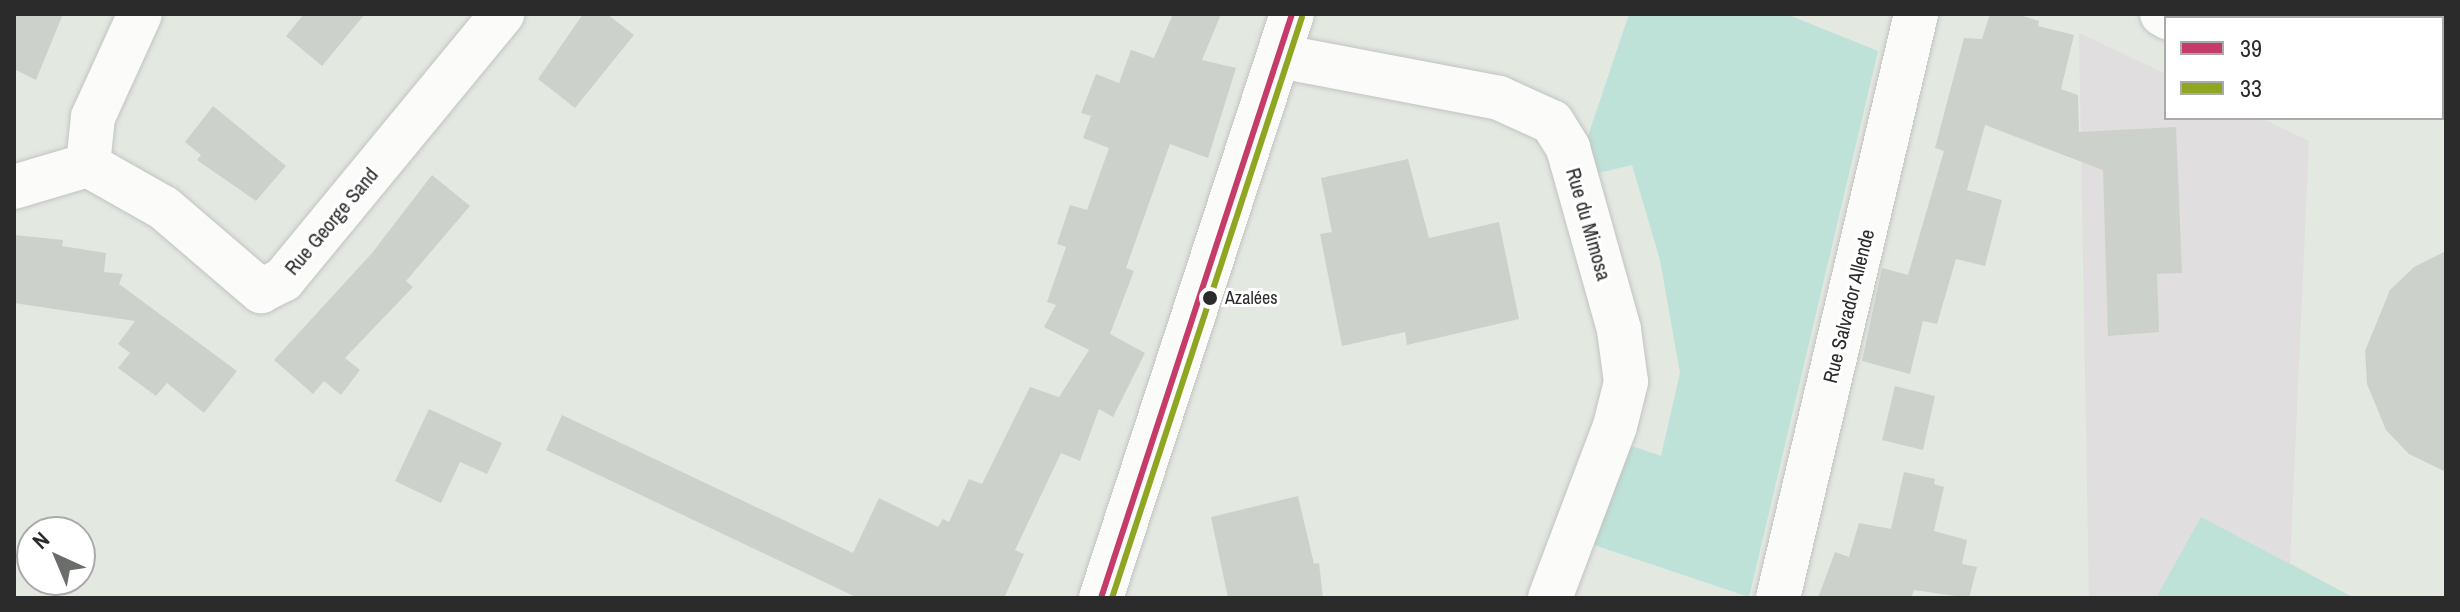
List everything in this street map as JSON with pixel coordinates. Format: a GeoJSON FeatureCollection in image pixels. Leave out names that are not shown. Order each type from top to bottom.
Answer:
{"type":"FeatureCollection","features":[{"type":"Feature","properties":{"kind":"street"},"geometry":{"type":"LineString","coordinates":[[14,187],[88,165],[93,117],[140,14]]}},
{"type":"Feature","properties":{"kind":"street","name":"Rue George Sand"},"geometry":{"type":"LineString","coordinates":[[88,165],[164,208],[261,291],[283,280],[502,14]]}},
{"type":"Feature","properties":{"kind":"street"},"geometry":{"type":"LineString","coordinates":[[1101,598],[1292,14]]}},
{"type":"Feature","properties":{"kind":"street","name":"Rue Salvador Allende"},"geometry":{"type":"LineString","coordinates":[[1778,598],[1916,14]]}},
{"type":"Feature","properties":{"kind":"street","name":"Rue du Mimosa"},"geometry":{"type":"LineString","coordinates":[[1279,56],[1499,98],[1552,122],[1568,148],[1619,330],[1626,382],[1615,426],[1550,598]]}},
{"type":"Feature","properties":{"kind":"shaded area"},"geometry":{"type":"Polygon","coordinates":[[[1629,14],[1786,14],[1878,51],[1749,597],[1594,545],[1629,445],[1661,456],[1680,373],[1660,260],[1632,165],[1594,174],[1588,136],[1629,14]]]}},
{"type":"Feature","properties":{"kind":"shaded area"},"geometry":{"type":"Polygon","coordinates":[[[2079,33],[2164,73],[2164,120],[2265,120],[2309,141],[2290,563],[2354,598],[2089,598],[2079,33]]]}},
{"type":"Feature","properties":{"kind":"shaded area"},"geometry":{"type":"Polygon","coordinates":[[[2201,517],[2290,564],[2354,598],[2156,598],[2201,517]]]}},
{"type":"Feature","properties":{"kind":"building"},"geometry":{"type":"Polygon","coordinates":[[[14,14],[63,14],[36,80],[14,69],[14,14]]]}},
{"type":"Feature","properties":{"kind":"building"},"geometry":{"type":"Polygon","coordinates":[[[304,14],[365,14],[322,66],[286,36],[304,14]]]}},
{"type":"Feature","properties":{"kind":"building"},"geometry":{"type":"Polygon","coordinates":[[[583,14],[607,14],[634,35],[575,108],[538,79],[583,14]]]}},
{"type":"Feature","properties":{"kind":"building"},"geometry":{"type":"Polygon","coordinates":[[[1173,14],[1221,14],[1202,60],[1236,68],[1208,158],[1170,144],[1126,268],[1134,271],[1110,334],[1145,353],[1113,417],[1099,409],[1080,461],[1061,453],[1015,550],[1024,554],[1004,598],[858,598],[546,450],[562,415],[853,553],[879,498],[938,527],[943,519],[949,522],[969,479],[982,484],[1030,387],[1059,397],[1089,350],[1044,327],[1056,305],[1047,302],[1066,247],[1057,244],[1070,205],[1087,210],[1109,148],[1083,138],[1091,116],[1081,113],[1096,74],[1119,83],[1131,50],[1154,58],[1173,14]]]}},
{"type":"Feature","properties":{"kind":"building"},"geometry":{"type":"Polygon","coordinates":[[[1990,14],[2017,14],[2039,21],[2038,26],[2074,35],[2061,89],[2078,95],[2079,132],[2176,127],[2182,273],[2157,274],[2159,332],[2108,336],[2103,170],[1985,125],[1967,190],[2002,200],[1985,266],[1956,259],[1937,324],[1923,321],[1910,374],[1862,361],[1882,268],[1908,275],[1944,151],[1935,148],[1964,38],[1982,39],[1990,14]]]}},
{"type":"Feature","properties":{"kind":"building"},"geometry":{"type":"Polygon","coordinates":[[[213,106],[286,166],[256,201],[197,160],[201,155],[185,142],[213,106]]]}},
{"type":"Feature","properties":{"kind":"building"},"geometry":{"type":"Polygon","coordinates":[[[1408,159],[1429,238],[1499,222],[1519,319],[1407,345],[1405,332],[1342,346],[1320,234],[1332,232],[1321,178],[1408,159]]]}},
{"type":"Feature","properties":{"kind":"building"},"geometry":{"type":"Polygon","coordinates":[[[432,175],[470,206],[406,281],[413,287],[345,358],[360,370],[341,395],[324,381],[313,394],[274,360],[372,253],[432,175]]]}},
{"type":"Feature","properties":{"kind":"building"},"geometry":{"type":"Polygon","coordinates":[[[14,235],[63,240],[62,246],[106,253],[104,272],[123,274],[119,284],[237,371],[204,413],[167,383],[156,396],[118,368],[130,353],[118,344],[135,321],[14,303],[14,235]]]}},
{"type":"Feature","properties":{"kind":"building"},"geometry":{"type":"Polygon","coordinates":[[[2446,251],[2446,472],[2409,454],[2386,430],[2367,384],[2365,351],[2390,290],[2414,267],[2446,251]]]}},
{"type":"Feature","properties":{"kind":"building"},"geometry":{"type":"Polygon","coordinates":[[[1895,386],[1935,396],[1923,450],[1882,440],[1895,386]]]}},
{"type":"Feature","properties":{"kind":"building"},"geometry":{"type":"Polygon","coordinates":[[[429,409],[502,443],[487,474],[460,462],[441,503],[395,481],[429,409]]]}},
{"type":"Feature","properties":{"kind":"building"},"geometry":{"type":"Polygon","coordinates":[[[1904,472],[1935,479],[1934,484],[1944,487],[1934,531],[1967,540],[1962,564],[1977,567],[1969,598],[1914,590],[1911,598],[1818,598],[1835,552],[1849,557],[1859,523],[1891,529],[1904,472]]]}},
{"type":"Feature","properties":{"kind":"building"},"geometry":{"type":"Polygon","coordinates":[[[1298,496],[1314,564],[1319,563],[1323,598],[1228,598],[1211,517],[1298,496]]]}},
{"type":"Feature","properties":{"kind":"transit line","name":"39"},"geometry":{"type":"LineString","coordinates":[[1101,598],[1292,14]]}},
{"type":"Feature","properties":{"kind":"transit line","name":"33"},"geometry":{"type":"LineString","coordinates":[[1112,598],[1302,17]]}},
{"type":"Feature","properties":{"kind":"place","name":"Azalées"},"geometry":{"type":"Point","coordinates":[1210,298]}}]}
